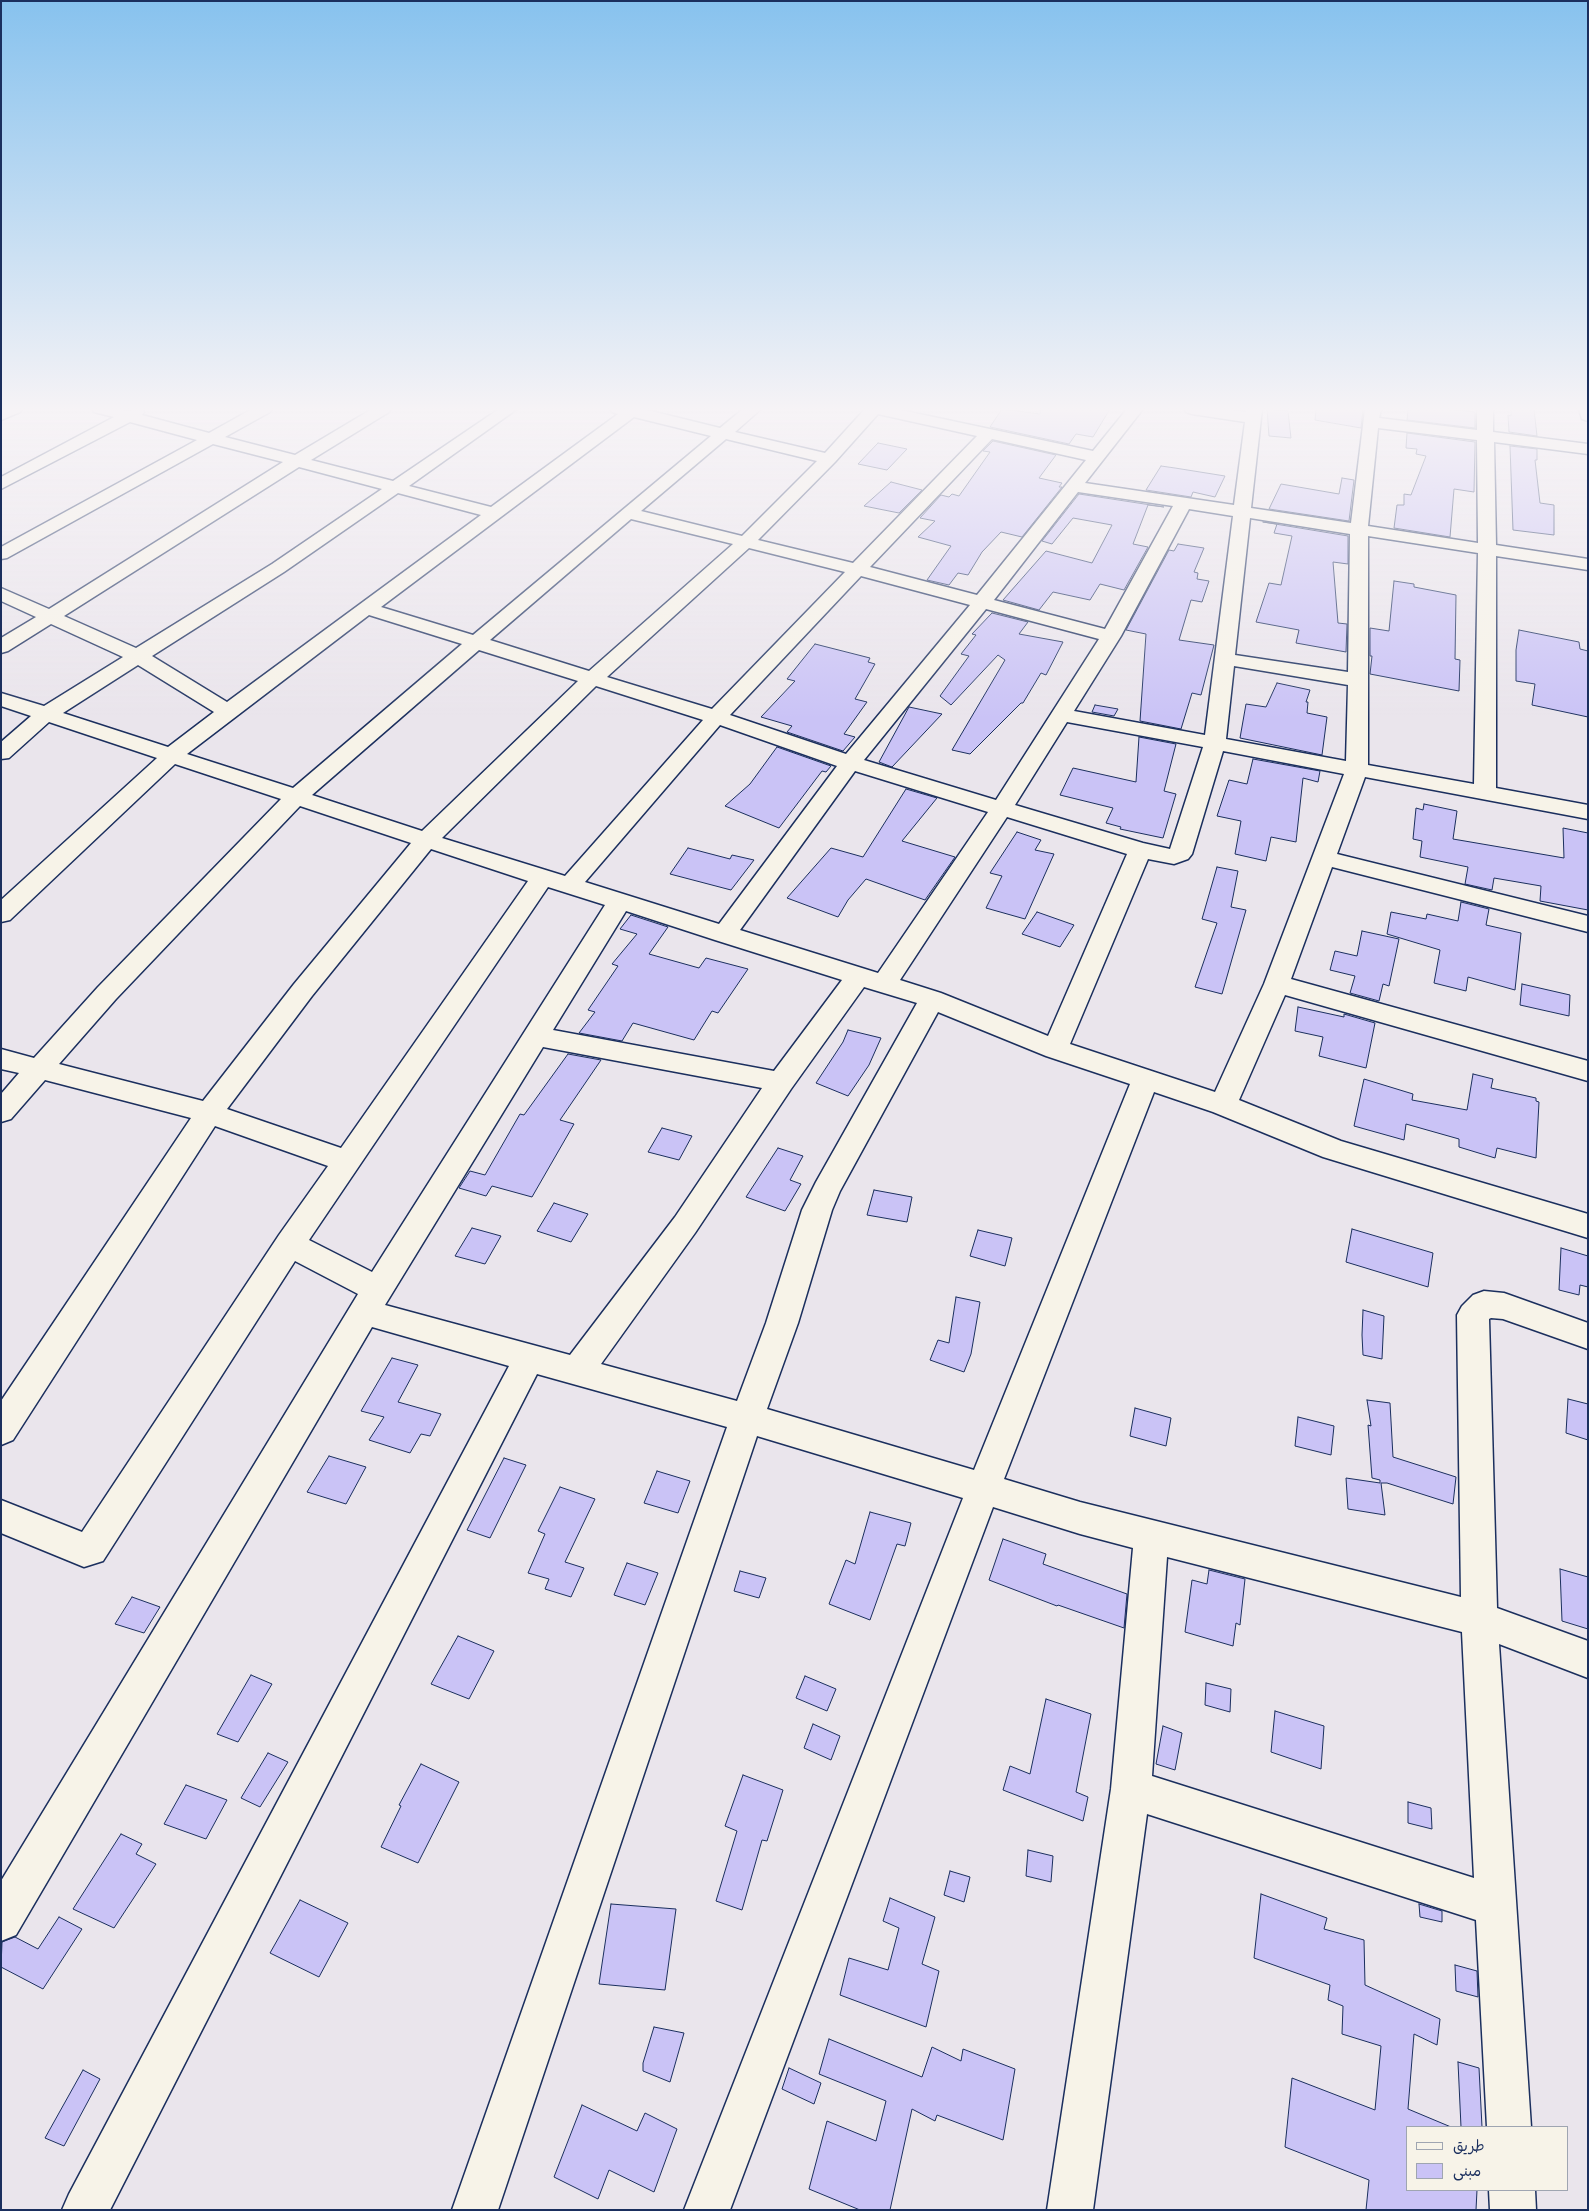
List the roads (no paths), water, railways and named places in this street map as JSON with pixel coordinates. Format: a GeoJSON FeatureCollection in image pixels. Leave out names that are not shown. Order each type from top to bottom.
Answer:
{"type":"FeatureCollection","features":[{"type":"Feature","properties":{"kind":"street"},"geometry":{"type":"LineString","coordinates":[[1,554],[77,512]]}},
{"type":"Feature","properties":{"kind":"street"},"geometry":{"type":"LineString","coordinates":[[1,647],[216,512]]}},
{"type":"Feature","properties":{"kind":"street"},"geometry":{"type":"LineString","coordinates":[[1,753],[46,714],[278,568],[361,512]]}},
{"type":"Feature","properties":{"kind":"street"},"geometry":{"type":"LineString","coordinates":[[1,1430],[95,1284],[209,1113],[303,990],[426,840],[593,678],[746,542],[776,512]]}},
{"type":"Feature","properties":{"kind":"street"},"geometry":{"type":"LineString","coordinates":[[569,886],[716,717],[913,512]]}},
{"type":"Feature","properties":{"kind":"street"},"geometry":{"type":"LineString","coordinates":[[724,934],[850,763],[1053,512]]}},
{"type":"Feature","properties":{"kind":"street"},"geometry":{"type":"LineString","coordinates":[[577,1371],[685,1225],[781,1082],[871,980],[1002,808],[1112,636],[1179,512]]}},
{"type":"Feature","properties":{"kind":"street"},"geometry":{"type":"LineString","coordinates":[[1237,512],[1588,566]]}},
{"type":"Feature","properties":{"kind":"street"},"geometry":{"type":"LineString","coordinates":[[1222,1105],[1277,984],[1357,769],[1359,531],[1361,512]]}},
{"type":"Feature","properties":{"kind":"street"},"geometry":{"type":"LineString","coordinates":[[1485,793],[1487,512]]}},
{"type":"Feature","properties":{"kind":"street"},"geometry":{"type":"LineString","coordinates":[[1,914],[171,756],[228,711],[368,609],[493,513]]}},
{"type":"Feature","properties":{"kind":"street"},"geometry":{"type":"LineString","coordinates":[[1,1112],[107,993],[296,797],[580,552],[629,513],[1112,636]]}},
{"type":"Feature","properties":{"kind":"street"},"geometry":{"type":"LineString","coordinates":[[368,609],[716,717],[850,763],[1140,850],[1174,857],[1180,854],[1215,744],[1242,513]]}},
{"type":"Feature","properties":{"kind":"street"},"geometry":{"type":"LineString","coordinates":[[1,594],[139,657],[228,711]]}},
{"type":"Feature","properties":{"kind":"street"},"geometry":{"type":"LineString","coordinates":[[1225,658],[1357,680]]}},
{"type":"Feature","properties":{"kind":"street"},"geometry":{"type":"LineString","coordinates":[[1,699],[426,840],[932,999],[1055,1049],[1222,1105],[1333,1149],[1588,1226]]}},
{"type":"Feature","properties":{"kind":"street"},"geometry":{"type":"LineString","coordinates":[[1062,715],[1588,812]]}},
{"type":"Feature","properties":{"kind":"street"},"geometry":{"type":"LineString","coordinates":[[1055,1049],[1140,850]]}},
{"type":"Feature","properties":{"kind":"street"},"geometry":{"type":"LineString","coordinates":[[1325,858],[1588,924]]}},
{"type":"Feature","properties":{"kind":"street"},"geometry":{"type":"LineString","coordinates":[[1,1516],[84,1550],[91,1549],[290,1244],[543,877]]}},
{"type":"Feature","properties":{"kind":"street"},"geometry":{"type":"LineString","coordinates":[[1,1920],[371,1301],[620,901]]}},
{"type":"Feature","properties":{"kind":"street"},"geometry":{"type":"LineString","coordinates":[[1277,984],[1588,1072]]}},
{"type":"Feature","properties":{"kind":"street"},"geometry":{"type":"LineString","coordinates":[[475,2210],[747,1418],[782,1323],[817,1210],[826,1190],[932,999]]}},
{"type":"Feature","properties":{"kind":"street"},"geometry":{"type":"LineString","coordinates":[[536,1036],[781,1082]]}},
{"type":"Feature","properties":{"kind":"street"},"geometry":{"type":"LineString","coordinates":[[1,1059],[209,1113],[346,1161]]}},
{"type":"Feature","properties":{"kind":"street"},"geometry":{"type":"LineString","coordinates":[[708,2210],[983,1489],[1145,1080]]}},
{"type":"Feature","properties":{"kind":"street"},"geometry":{"type":"LineString","coordinates":[[290,1244],[371,1301],[529,1358],[747,1418],[1080,1518],[1479,1619],[1588,1660]]}},
{"type":"Feature","properties":{"kind":"street"},"geometry":{"type":"LineString","coordinates":[[1508,2126],[1479,1619],[1473,1315],[1484,1304],[1504,1306],[1588,1336]]}},
{"type":"Feature","properties":{"kind":"street"},"geometry":{"type":"LineString","coordinates":[[85,2210],[529,1358]]}},
{"type":"Feature","properties":{"kind":"street"},"geometry":{"type":"LineString","coordinates":[[1070,2210],[1131,1789],[1151,1536]]}},
{"type":"Feature","properties":{"kind":"street"},"geometry":{"type":"LineString","coordinates":[[1131,1789],[1496,1906]]}},
{"type":"Feature","properties":{"kind":"street"},"geometry":{"type":"LineString","coordinates":[[1512,2191],[1513,2210]]}}]}
